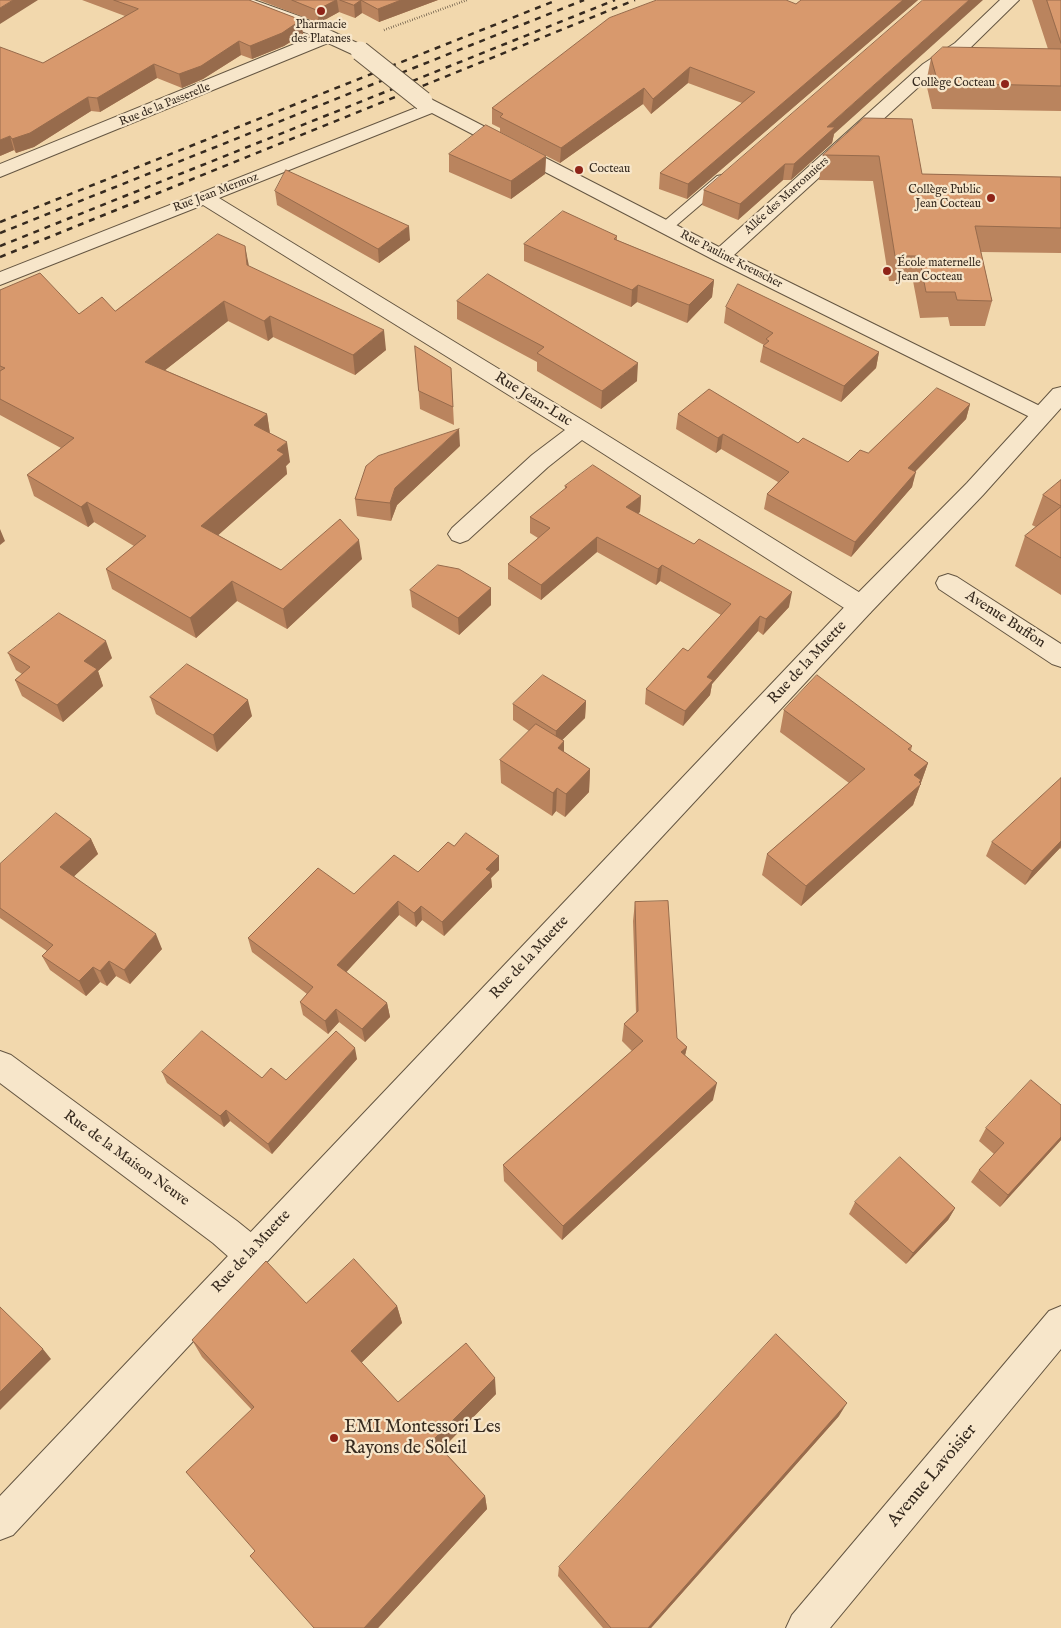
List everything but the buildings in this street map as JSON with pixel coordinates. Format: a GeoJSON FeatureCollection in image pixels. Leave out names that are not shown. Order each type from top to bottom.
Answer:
{"type":"FeatureCollection","features":[{"type":"Feature","properties":{"kind":"street","name":"Rue Pauline Kreuscher"},"geometry":{"type":"LineString","coordinates":[[238,0],[271,11],[345,44],[427,104],[721,256],[1040,414]]}},
{"type":"Feature","properties":{"kind":"street"},"geometry":{"type":"LineString","coordinates":[[271,11],[288,0]]}},
{"type":"Feature","properties":{"kind":"street","name":"Allée des Marronniers"},"geometry":{"type":"LineString","coordinates":[[721,256],[929,68],[961,47],[1010,0]]}},
{"type":"Feature","properties":{"kind":"street","name":"Rue de la Passerelle"},"geometry":{"type":"LineString","coordinates":[[0,171],[345,44]]}},
{"type":"Feature","properties":{"kind":"street","name":"Rue Jean Mermoz"},"geometry":{"type":"LineString","coordinates":[[0,280],[204,197],[420,114],[427,104]]}},
{"type":"Feature","properties":{"kind":"street","name":"Rue Jean-Luc"},"geometry":{"type":"LineString","coordinates":[[204,197],[861,606]]}},
{"type":"Feature","properties":{"kind":"street","name":"Rue de la Muette"},"geometry":{"type":"LineString","coordinates":[[0,1522],[861,606],[975,489],[1040,414],[1061,394]]}},
{"type":"Feature","properties":{"kind":"street"},"geometry":{"type":"LineString","coordinates":[[460,534],[540,462],[581,430]]}},
{"type":"Feature","properties":{"kind":"street","name":"Avenue Buffon"},"geometry":{"type":"LineString","coordinates":[[948,583],[1061,657]]}},
{"type":"Feature","properties":{"kind":"street","name":"Rue de la Maison Neuve"},"geometry":{"type":"LineString","coordinates":[[0,1065],[225,1232],[250,1254]]}},
{"type":"Feature","properties":{"kind":"street","name":"Avenue Lavoisier"},"geometry":{"type":"LineString","coordinates":[[805,1628],[1061,1323]]}},
{"type":"Feature","properties":{"kind":"lane"},"geometry":{"type":"LineString","coordinates":[[666,227],[733,169]]}},
{"type":"Feature","properties":{"kind":"path"},"geometry":{"type":"LineString","coordinates":[[345,44],[467,0]]}},
{"type":"Feature","properties":{"kind":"railway"},"geometry":{"type":"LineString","coordinates":[[0,222],[557,0]]}},
{"type":"Feature","properties":{"kind":"railway"},"geometry":{"type":"LineString","coordinates":[[0,233],[584,0]]}},
{"type":"Feature","properties":{"kind":"railway"},"geometry":{"type":"LineString","coordinates":[[0,246],[615,0]]}},
{"type":"Feature","properties":{"kind":"railway"},"geometry":{"type":"LineString","coordinates":[[0,257],[635,0]]}},
{"type":"Feature","properties":{"kind":"place","name":"Pharmacie des Platanes"},"geometry":{"type":"Point","coordinates":[321,11]}},
{"type":"Feature","properties":{"kind":"place","name":"Collège Cocteau"},"geometry":{"type":"Point","coordinates":[1005,84]}},
{"type":"Feature","properties":{"kind":"place","name":"Cocteau"},"geometry":{"type":"Point","coordinates":[579,170]}},
{"type":"Feature","properties":{"kind":"place","name":"Collège Public Jean Cocteau"},"geometry":{"type":"Point","coordinates":[991,198]}},
{"type":"Feature","properties":{"kind":"place","name":"École maternelle Jean Cocteau"},"geometry":{"type":"Point","coordinates":[887,271]}},
{"type":"Feature","properties":{"kind":"place","name":"EMI Montessori Les Rayons de Soleil"},"geometry":{"type":"Point","coordinates":[334,1438]}}]}
